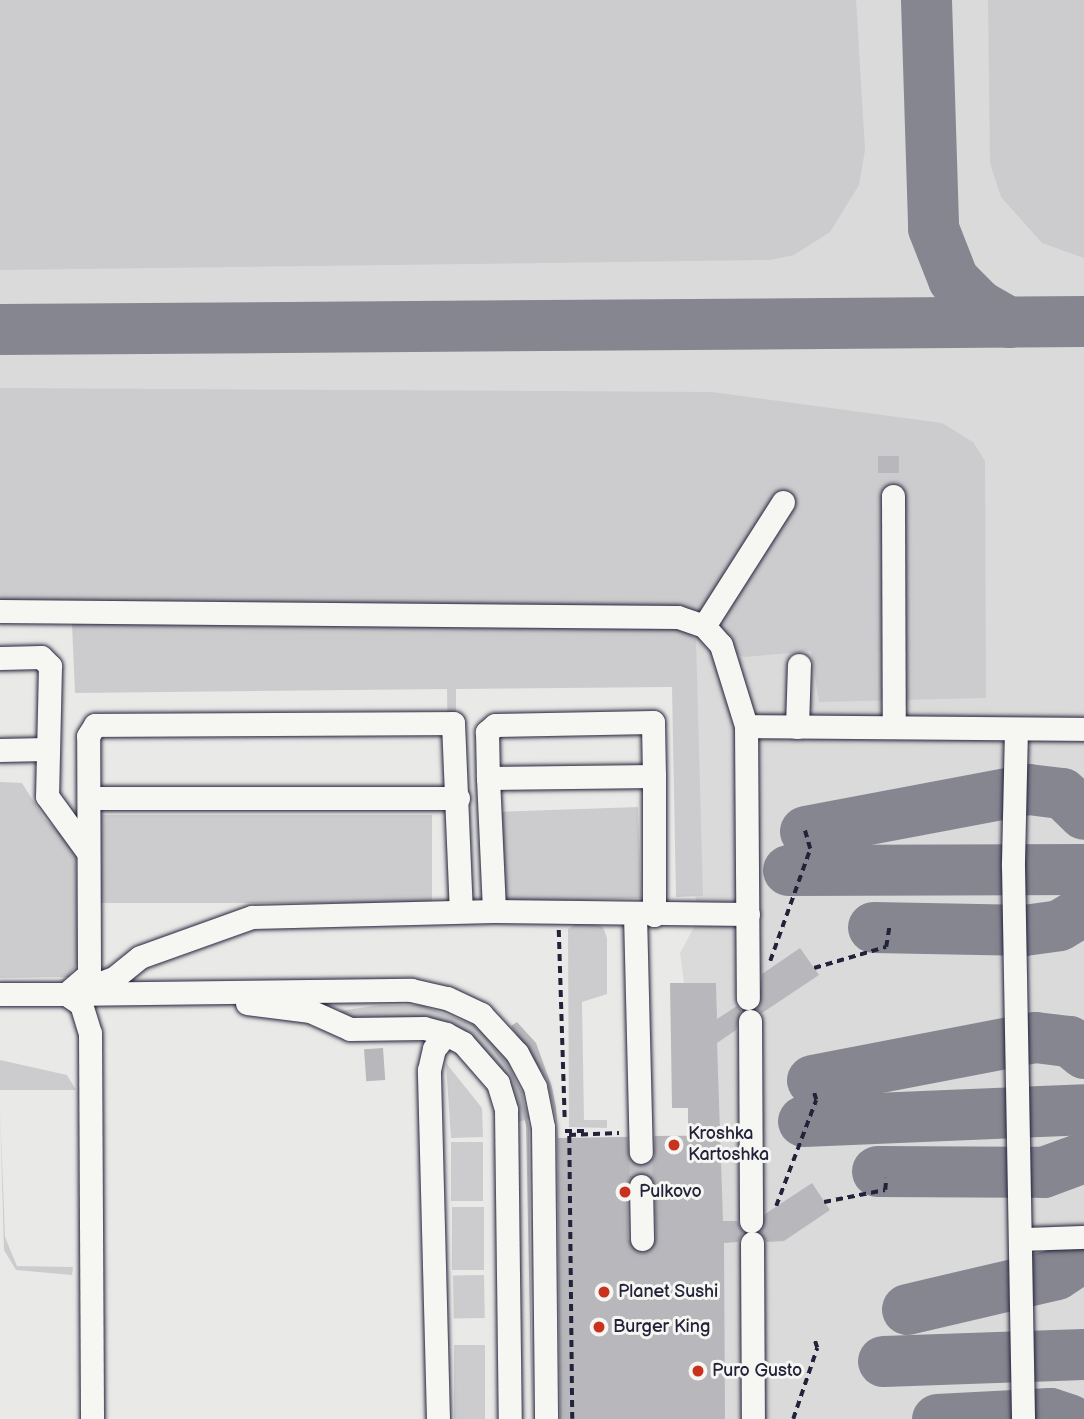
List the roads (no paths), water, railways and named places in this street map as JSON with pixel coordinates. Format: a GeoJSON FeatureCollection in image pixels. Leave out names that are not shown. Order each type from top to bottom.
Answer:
{"type":"FeatureCollection","features":[{"type":"Feature","properties":{"kind":"street"},"geometry":{"type":"LineString","coordinates":[[893,496],[894,727]]}},
{"type":"Feature","properties":{"kind":"street"},"geometry":{"type":"LineString","coordinates":[[704,625],[783,502]]}},
{"type":"Feature","properties":{"kind":"street"},"geometry":{"type":"LineString","coordinates":[[0,611],[678,617],[704,625],[721,645],[746,726],[753,1419]]}},
{"type":"Feature","properties":{"kind":"street"},"geometry":{"type":"LineString","coordinates":[[0,657],[41,657],[50,666],[47,796],[88,851]]}},
{"type":"Feature","properties":{"kind":"street"},"geometry":{"type":"LineString","coordinates":[[797,727],[799,664]]}},
{"type":"Feature","properties":{"kind":"street"},"geometry":{"type":"LineString","coordinates":[[494,911],[488,778],[489,726],[649,719],[654,776],[644,914],[641,1152]]}},
{"type":"Feature","properties":{"kind":"street"},"geometry":{"type":"LineString","coordinates":[[66,994],[89,974],[88,737],[95,725],[446,721],[458,729],[461,911]]}},
{"type":"Feature","properties":{"kind":"street"},"geometry":{"type":"LineString","coordinates":[[746,726],[1084,729]]}},
{"type":"Feature","properties":{"kind":"street"},"geometry":{"type":"LineString","coordinates":[[1016,729],[1013,866],[1023,1238],[1023,1419]]}},
{"type":"Feature","properties":{"kind":"street"},"geometry":{"type":"LineString","coordinates":[[0,750],[46,749]]}},
{"type":"Feature","properties":{"kind":"street"},"geometry":{"type":"LineString","coordinates":[[488,778],[654,776]]}},
{"type":"Feature","properties":{"kind":"street"},"geometry":{"type":"LineString","coordinates":[[89,798],[458,798]]}},
{"type":"Feature","properties":{"kind":"street"},"geometry":{"type":"LineString","coordinates":[[66,994],[114,978],[150,953],[252,916],[461,911],[748,914]]}},
{"type":"Feature","properties":{"kind":"street"},"geometry":{"type":"LineString","coordinates":[[0,994],[411,990],[447,998],[481,1014],[517,1053],[535,1087],[543,1127],[545,1419]]}},
{"type":"Feature","properties":{"kind":"street"},"geometry":{"type":"LineString","coordinates":[[66,994],[202,998],[310,1011],[350,1029],[424,1028],[446,1034],[463,1043],[493,1075],[506,1110],[510,1419]]}},
{"type":"Feature","properties":{"kind":"street"},"geometry":{"type":"LineString","coordinates":[[66,994],[80,1004],[90,1034],[92,1419]]}},
{"type":"Feature","properties":{"kind":"street"},"geometry":{"type":"LineString","coordinates":[[438,1419],[429,1070],[434,1049],[446,1034]]}},
{"type":"Feature","properties":{"kind":"street"},"geometry":{"type":"LineString","coordinates":[[641,1186],[642,1239]]}},
{"type":"Feature","properties":{"kind":"street"},"geometry":{"type":"LineString","coordinates":[[1023,1238],[1084,1237]]}},
{"type":"Feature","properties":{"kind":"tunnel"},"geometry":{"type":"LineString","coordinates":[[641,1152],[641,1186]]}},
{"type":"Feature","properties":{"kind":"place","name":"Kroshka Kartoshka"},"geometry":{"type":"Point","coordinates":[674,1145]}},
{"type":"Feature","properties":{"kind":"place","name":"Pulkovo"},"geometry":{"type":"Point","coordinates":[625,1192]}},
{"type":"Feature","properties":{"kind":"place","name":"Planet Sushi"},"geometry":{"type":"Point","coordinates":[604,1292]}},
{"type":"Feature","properties":{"kind":"place","name":"Burger King"},"geometry":{"type":"Point","coordinates":[599,1327]}},
{"type":"Feature","properties":{"kind":"place","name":"Puro Gusto"},"geometry":{"type":"Point","coordinates":[698,1371]}}]}
